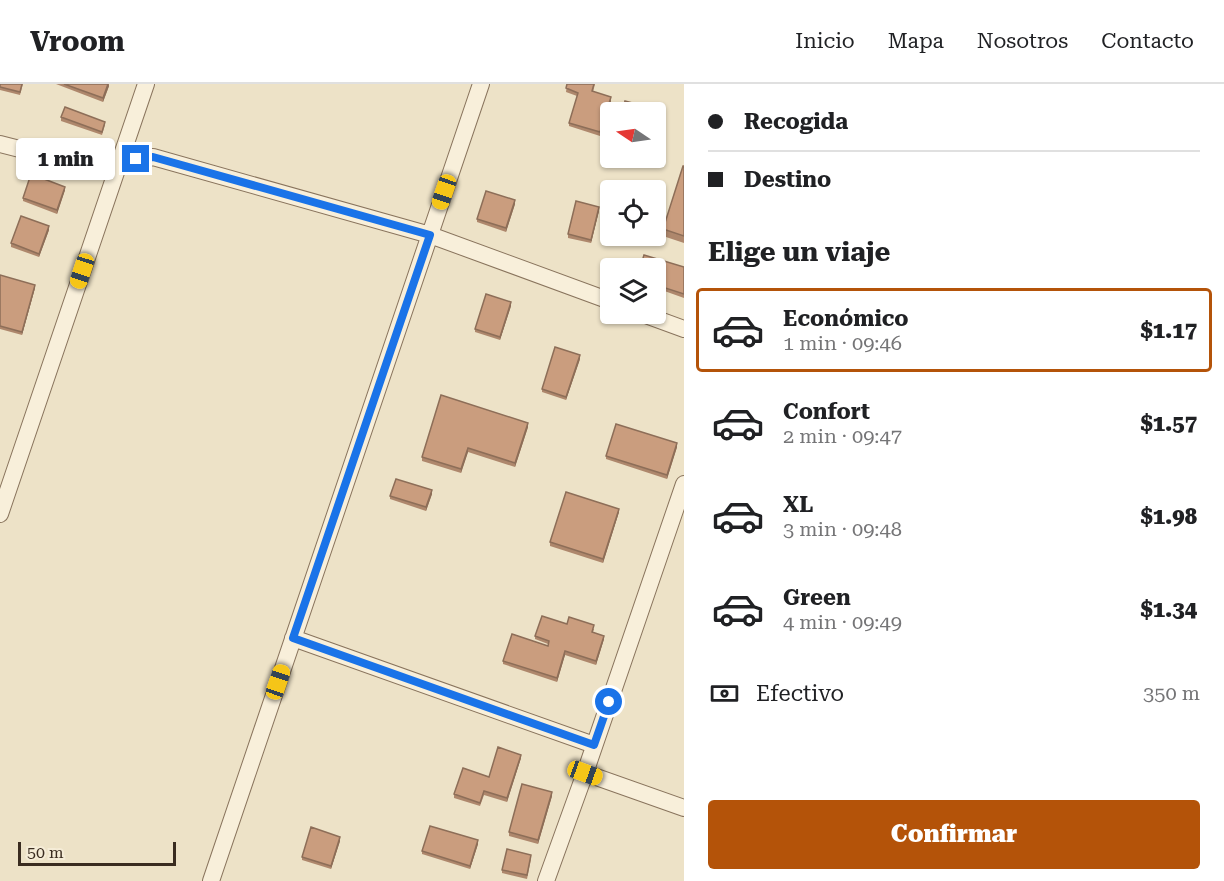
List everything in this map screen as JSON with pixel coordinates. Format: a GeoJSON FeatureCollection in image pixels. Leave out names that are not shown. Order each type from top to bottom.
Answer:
{"type":"FeatureCollection","features":[{"type":"Feature","properties":{"kind":"street"},"geometry":{"type":"LineString","coordinates":[[0,514],[146,84]]}},
{"type":"Feature","properties":{"kind":"street"},"geometry":{"type":"LineString","coordinates":[[211,881],[481,84]]}},
{"type":"Feature","properties":{"kind":"street"},"geometry":{"type":"LineString","coordinates":[[0,144],[90,167],[153,157],[430,235],[600,298]]}},
{"type":"Feature","properties":{"kind":"street"},"geometry":{"type":"LineString","coordinates":[[666,322],[684,329]]}},
{"type":"Feature","properties":{"kind":"street"},"geometry":{"type":"LineString","coordinates":[[546,881],[684,484]]}},
{"type":"Feature","properties":{"kind":"street"},"geometry":{"type":"LineString","coordinates":[[293,638],[594,745]]}},
{"type":"Feature","properties":{"kind":"street"},"geometry":{"type":"LineString","coordinates":[[585,773],[684,808]]}},
{"type":"Feature","properties":{"kind":"building"},"geometry":{"type":"Polygon","coordinates":[[[0,84],[22,84],[20,92],[0,87],[0,84]]]}},
{"type":"Feature","properties":{"kind":"building"},"geometry":{"type":"Polygon","coordinates":[[[64,84],[108,84],[103,98],[64,84]]]}},
{"type":"Feature","properties":{"kind":"building"},"geometry":{"type":"Polygon","coordinates":[[[567,84],[594,84],[592,91],[611,97],[609,102],[600,102],[600,132],[569,123],[578,93],[566,88],[567,84]]]}},
{"type":"Feature","properties":{"kind":"building"},"geometry":{"type":"Polygon","coordinates":[[[65,107],[105,122],[102,132],[61,117],[65,107]]]}},
{"type":"Feature","properties":{"kind":"building"},"geometry":{"type":"Polygon","coordinates":[[[684,166],[684,236],[666,230],[666,220],[684,166]]]}},
{"type":"Feature","properties":{"kind":"building"},"geometry":{"type":"Polygon","coordinates":[[[31,174],[65,187],[57,210],[23,198],[31,174]]]}},
{"type":"Feature","properties":{"kind":"building"},"geometry":{"type":"Polygon","coordinates":[[[486,191],[515,200],[506,228],[477,219],[486,191]]]}},
{"type":"Feature","properties":{"kind":"building"},"geometry":{"type":"Polygon","coordinates":[[[576,201],[599,207],[591,240],[568,234],[576,201]]]}},
{"type":"Feature","properties":{"kind":"building"},"geometry":{"type":"Polygon","coordinates":[[[21,216],[49,226],[39,254],[11,243],[21,216]]]}},
{"type":"Feature","properties":{"kind":"building"},"geometry":{"type":"Polygon","coordinates":[[[666,262],[684,267],[684,294],[666,288],[666,262]]]}},
{"type":"Feature","properties":{"kind":"building"},"geometry":{"type":"Polygon","coordinates":[[[0,275],[35,285],[22,332],[0,326],[0,275]]]}},
{"type":"Feature","properties":{"kind":"building"},"geometry":{"type":"Polygon","coordinates":[[[486,294],[511,302],[500,337],[475,329],[486,294]]]}},
{"type":"Feature","properties":{"kind":"building"},"geometry":{"type":"Polygon","coordinates":[[[555,347],[580,355],[566,397],[542,389],[555,347]]]}},
{"type":"Feature","properties":{"kind":"building"},"geometry":{"type":"Polygon","coordinates":[[[441,395],[528,423],[515,463],[468,448],[461,469],[422,457],[441,395]]]}},
{"type":"Feature","properties":{"kind":"building"},"geometry":{"type":"Polygon","coordinates":[[[616,424],[677,443],[667,475],[606,456],[616,424]]]}},
{"type":"Feature","properties":{"kind":"building"},"geometry":{"type":"Polygon","coordinates":[[[396,479],[432,490],[426,507],[390,496],[396,479]]]}},
{"type":"Feature","properties":{"kind":"building"},"geometry":{"type":"Polygon","coordinates":[[[566,492],[619,509],[603,559],[550,542],[566,492]]]}},
{"type":"Feature","properties":{"kind":"building"},"geometry":{"type":"Polygon","coordinates":[[[542,616],[567,624],[569,617],[594,625],[592,632],[604,636],[596,661],[565,651],[557,678],[503,661],[512,634],[548,646],[549,641],[535,636],[542,616]]]}},
{"type":"Feature","properties":{"kind":"building"},"geometry":{"type":"Polygon","coordinates":[[[498,747],[521,755],[507,798],[484,791],[480,803],[454,794],[463,768],[489,777],[498,747]]]}},
{"type":"Feature","properties":{"kind":"building"},"geometry":{"type":"Polygon","coordinates":[[[522,784],[552,792],[538,840],[509,832],[522,784]]]}},
{"type":"Feature","properties":{"kind":"building"},"geometry":{"type":"Polygon","coordinates":[[[430,826],[478,840],[470,866],[422,851],[430,826]]]}},
{"type":"Feature","properties":{"kind":"building"},"geometry":{"type":"Polygon","coordinates":[[[311,827],[340,837],[331,866],[302,857],[311,827]]]}},
{"type":"Feature","properties":{"kind":"building"},"geometry":{"type":"Polygon","coordinates":[[[507,849],[531,855],[527,875],[502,870],[507,849]]]}},
{"type":"Feature","properties":{"kind":"route"},"geometry":{"type":"LineString","coordinates":[[136,159],[153,157],[430,235],[293,638],[594,745],[609,702]]}}]}
